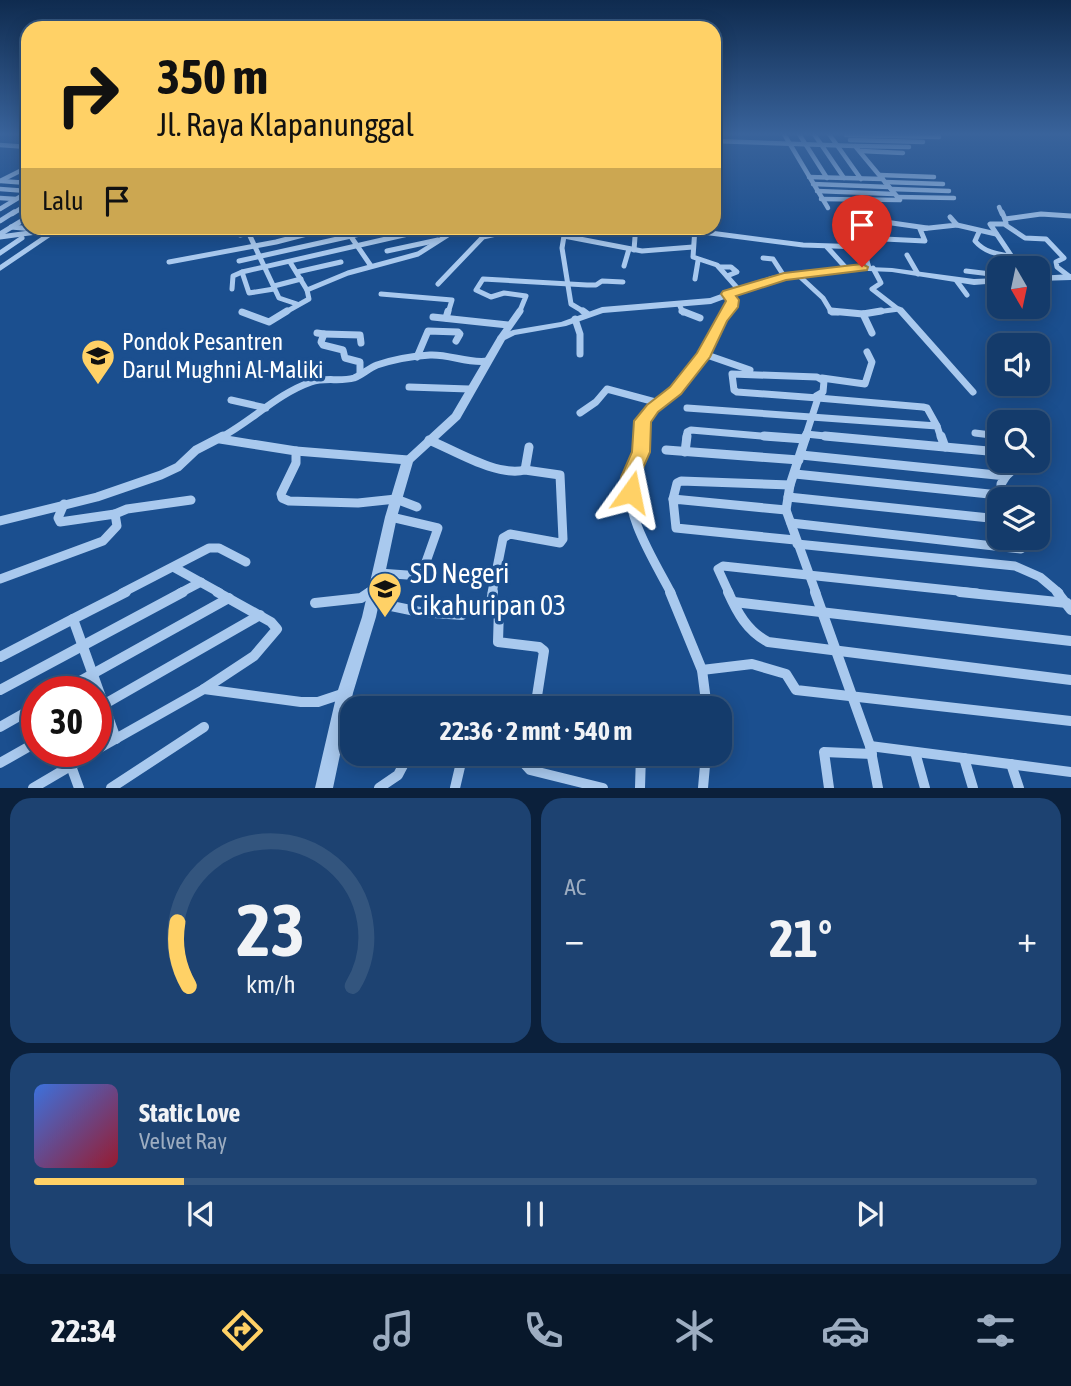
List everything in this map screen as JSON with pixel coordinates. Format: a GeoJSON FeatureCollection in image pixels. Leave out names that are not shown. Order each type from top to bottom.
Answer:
{"type":"FeatureCollection","features":[{"type":"Feature","properties":{"kind":"street"},"geometry":{"type":"LineString","coordinates":[[0,181],[19,171]]}},
{"type":"Feature","properties":{"kind":"street"},"geometry":{"type":"LineString","coordinates":[[805,171],[828,208]]}},
{"type":"Feature","properties":{"kind":"street"},"geometry":{"type":"LineString","coordinates":[[822,171],[831,185]]}},
{"type":"Feature","properties":{"kind":"street"},"geometry":{"type":"LineString","coordinates":[[839,171],[844,178]]}},
{"type":"Feature","properties":{"kind":"street"},"geometry":{"type":"LineString","coordinates":[[855,171],[861,179]]}},
{"type":"Feature","properties":{"kind":"street"},"geometry":{"type":"LineString","coordinates":[[821,199],[900,201],[877,171]]}},
{"type":"Feature","properties":{"kind":"street"},"geometry":{"type":"LineString","coordinates":[[13,174],[21,175]]}},
{"type":"Feature","properties":{"kind":"street"},"geometry":{"type":"LineString","coordinates":[[809,177],[861,179],[954,198]]}},
{"type":"Feature","properties":{"kind":"street"},"geometry":{"type":"LineString","coordinates":[[889,186],[934,177]]}},
{"type":"Feature","properties":{"kind":"street"},"geometry":{"type":"LineString","coordinates":[[0,181],[21,182]]}},
{"type":"Feature","properties":{"kind":"street"},"geometry":{"type":"LineString","coordinates":[[813,184],[949,191]]}},
{"type":"Feature","properties":{"kind":"street"},"geometry":{"type":"LineString","coordinates":[[817,191],[943,184]]}},
{"type":"Feature","properties":{"kind":"street"},"geometry":{"type":"LineString","coordinates":[[0,189],[21,191]]}},
{"type":"Feature","properties":{"kind":"street"},"geometry":{"type":"LineString","coordinates":[[1,208],[21,196]]}},
{"type":"Feature","properties":{"kind":"street"},"geometry":{"type":"LineString","coordinates":[[0,198],[17,199]]}},
{"type":"Feature","properties":{"kind":"street"},"geometry":{"type":"LineString","coordinates":[[1057,205],[1068,216]]}},
{"type":"Feature","properties":{"kind":"street"},"geometry":{"type":"LineString","coordinates":[[999,207],[1006,221],[1023,237],[1046,239],[1064,258],[1056,262],[1057,267],[1070,277]]}},
{"type":"Feature","properties":{"kind":"street"},"geometry":{"type":"LineString","coordinates":[[1,208],[20,208]]}},
{"type":"Feature","properties":{"kind":"street"},"geometry":{"type":"LineString","coordinates":[[0,221],[20,208]]}},
{"type":"Feature","properties":{"kind":"street"},"geometry":{"type":"LineString","coordinates":[[1020,210],[1024,216]]}},
{"type":"Feature","properties":{"kind":"street"},"geometry":{"type":"LineString","coordinates":[[1011,256],[990,224],[1041,214],[1068,216]]}},
{"type":"Feature","properties":{"kind":"street"},"geometry":{"type":"LineString","coordinates":[[928,229],[915,223],[883,223],[866,217],[841,218],[861,240],[871,268],[881,283],[871,288],[899,309],[973,392]]}},
{"type":"Feature","properties":{"kind":"street"},"geometry":{"type":"LineString","coordinates":[[950,217],[957,225]]}},
{"type":"Feature","properties":{"kind":"street"},"geometry":{"type":"LineString","coordinates":[[0,237],[21,221]]}},
{"type":"Feature","properties":{"kind":"street"},"geometry":{"type":"LineString","coordinates":[[861,240],[924,241],[920,229],[957,225],[996,234]]}},
{"type":"Feature","properties":{"kind":"street"},"geometry":{"type":"LineString","coordinates":[[11,227],[21,227]]}},
{"type":"Feature","properties":{"kind":"street"},"geometry":{"type":"LineString","coordinates":[[979,232],[974,239],[980,249],[1000,256]]}},
{"type":"Feature","properties":{"kind":"street"},"geometry":{"type":"LineString","coordinates":[[721,234],[749,240],[827,247],[863,247]]}},
{"type":"Feature","properties":{"kind":"street"},"geometry":{"type":"LineString","coordinates":[[0,237],[30,235]]}},
{"type":"Feature","properties":{"kind":"street"},"geometry":{"type":"LineString","coordinates":[[0,268],[48,235]]}},
{"type":"Feature","properties":{"kind":"street"},"geometry":{"type":"LineString","coordinates":[[250,235],[274,287],[284,302],[298,304]]}},
{"type":"Feature","properties":{"kind":"street"},"geometry":{"type":"LineString","coordinates":[[272,235],[275,242]]}},
{"type":"Feature","properties":{"kind":"street"},"geometry":{"type":"LineString","coordinates":[[239,261],[359,235]]}},
{"type":"Feature","properties":{"kind":"street"},"geometry":{"type":"LineString","coordinates":[[232,289],[233,276],[242,272],[400,235]]}},
{"type":"Feature","properties":{"kind":"street"},"geometry":{"type":"LineString","coordinates":[[307,290],[348,273],[418,254],[448,235]]}},
{"type":"Feature","properties":{"kind":"street"},"geometry":{"type":"LineString","coordinates":[[438,284],[483,237],[489,235]]}},
{"type":"Feature","properties":{"kind":"street"},"geometry":{"type":"LineString","coordinates":[[694,235],[692,256],[698,261],[733,268],[737,272],[727,276]]}},
{"type":"Feature","properties":{"kind":"street"},"geometry":{"type":"LineString","coordinates":[[0,253],[26,236]]}},
{"type":"Feature","properties":{"kind":"street"},"geometry":{"type":"LineString","coordinates":[[169,262],[298,236]]}},
{"type":"Feature","properties":{"kind":"street"},"geometry":{"type":"LineString","coordinates":[[587,314],[571,304],[562,248],[564,236],[632,249],[693,247]]}},
{"type":"Feature","properties":{"kind":"street"},"geometry":{"type":"LineString","coordinates":[[351,237],[371,266]]}},
{"type":"Feature","properties":{"kind":"street"},"geometry":{"type":"LineString","coordinates":[[624,266],[635,237]]}},
{"type":"Feature","properties":{"kind":"street"},"geometry":{"type":"LineString","coordinates":[[387,251],[446,238]]}},
{"type":"Feature","properties":{"kind":"street"},"geometry":{"type":"LineString","coordinates":[[380,240],[394,260]]}},
{"type":"Feature","properties":{"kind":"street"},"geometry":{"type":"LineString","coordinates":[[827,247],[846,268]]}},
{"type":"Feature","properties":{"kind":"street"},"geometry":{"type":"LineString","coordinates":[[333,251],[348,273]]}},
{"type":"Feature","properties":{"kind":"street"},"geometry":{"type":"LineString","coordinates":[[907,255],[918,274]]}},
{"type":"Feature","properties":{"kind":"street"},"geometry":{"type":"LineString","coordinates":[[763,258],[773,260],[784,276]]}},
{"type":"Feature","properties":{"kind":"street"},"geometry":{"type":"LineString","coordinates":[[695,279],[698,261]]}},
{"type":"Feature","properties":{"kind":"street"},"geometry":{"type":"LineString","coordinates":[[242,312],[267,323],[310,298],[290,262]]}},
{"type":"Feature","properties":{"kind":"street"},"geometry":{"type":"LineString","coordinates":[[242,272],[249,293],[274,287],[320,267],[341,262]]}},
{"type":"Feature","properties":{"kind":"street"},"geometry":{"type":"LineString","coordinates":[[320,267],[329,282]]}},
{"type":"Feature","properties":{"kind":"street"},"geometry":{"type":"LineString","coordinates":[[705,696],[702,670],[671,594],[638,525],[632,505],[630,477],[641,452],[643,421],[659,403],[676,391],[704,354],[721,320],[731,307],[733,292],[727,276],[719,267]]}},
{"type":"Feature","properties":{"kind":"street"},"geometry":{"type":"LineString","coordinates":[[501,338],[587,314],[613,309],[711,301],[784,276],[846,268],[871,268],[956,280],[987,281]]}},
{"type":"Feature","properties":{"kind":"street"},"geometry":{"type":"LineString","coordinates":[[966,271],[987,274]]}},
{"type":"Feature","properties":{"kind":"street"},"geometry":{"type":"LineString","coordinates":[[797,274],[821,296],[832,313],[863,314],[899,309]]}},
{"type":"Feature","properties":{"kind":"street"},"geometry":{"type":"LineString","coordinates":[[324,788],[345,693],[376,588],[391,517],[408,460],[456,416],[469,389],[508,325],[519,313],[526,296],[507,293],[488,296],[476,290],[481,280],[489,277],[595,285],[602,281],[623,282]]}},
{"type":"Feature","properties":{"kind":"street"},"geometry":{"type":"LineString","coordinates":[[1050,277],[1070,277]]}},
{"type":"Feature","properties":{"kind":"street"},"geometry":{"type":"LineString","coordinates":[[956,280],[967,295]]}},
{"type":"Feature","properties":{"kind":"street"},"geometry":{"type":"LineString","coordinates":[[381,294],[452,300],[446,318]]}},
{"type":"Feature","properties":{"kind":"street"},"geometry":{"type":"LineString","coordinates":[[679,304],[684,314],[700,318]]}},
{"type":"Feature","properties":{"kind":"street"},"geometry":{"type":"LineString","coordinates":[[863,314],[872,333]]}},
{"type":"Feature","properties":{"kind":"street"},"geometry":{"type":"LineString","coordinates":[[433,317],[508,325]]}},
{"type":"Feature","properties":{"kind":"street"},"geometry":{"type":"LineString","coordinates":[[575,319],[580,334],[580,354]]}},
{"type":"Feature","properties":{"kind":"street"},"geometry":{"type":"LineString","coordinates":[[417,356],[428,331],[458,332],[460,334],[456,341]]}},
{"type":"Feature","properties":{"kind":"street"},"geometry":{"type":"LineString","coordinates":[[360,374],[360,362],[345,358],[343,350],[323,345],[321,334],[360,335],[361,343]]}},
{"type":"Feature","properties":{"kind":"street"},"geometry":{"type":"LineString","coordinates":[[867,352],[872,362],[865,384],[755,372],[732,374],[734,390],[927,408],[945,447]]}},
{"type":"Feature","properties":{"kind":"street"},"geometry":{"type":"LineString","coordinates":[[704,354],[755,372]]}},
{"type":"Feature","properties":{"kind":"street"},"geometry":{"type":"LineString","coordinates":[[0,521],[64,503],[97,497],[161,475],[178,467],[196,450],[220,439],[279,397],[311,382],[326,378],[353,379],[376,365],[417,356],[441,355],[475,363],[488,361]]}},
{"type":"Feature","properties":{"kind":"street"},"geometry":{"type":"LineString","coordinates":[[822,378],[823,392],[817,397],[790,485],[786,510],[871,750],[878,788]]}},
{"type":"Feature","properties":{"kind":"street"},"geometry":{"type":"LineString","coordinates":[[408,387],[469,389]]}},
{"type":"Feature","properties":{"kind":"street"},"geometry":{"type":"LineString","coordinates":[[580,413],[596,402],[607,388],[659,403]]}},
{"type":"Feature","properties":{"kind":"street"},"geometry":{"type":"LineString","coordinates":[[231,400],[266,408]]}},
{"type":"Feature","properties":{"kind":"street"},"geometry":{"type":"LineString","coordinates":[[687,408],[937,426]]}},
{"type":"Feature","properties":{"kind":"street"},"geometry":{"type":"LineString","coordinates":[[685,452],[687,432],[691,430],[987,452]]}},
{"type":"Feature","properties":{"kind":"street"},"geometry":{"type":"LineString","coordinates":[[983,451],[975,433],[987,434]]}},
{"type":"Feature","properties":{"kind":"street"},"geometry":{"type":"LineString","coordinates":[[220,439],[296,451],[408,460]]}},
{"type":"Feature","properties":{"kind":"street"},"geometry":{"type":"LineString","coordinates":[[429,440],[468,455],[483,466],[560,475],[563,539],[560,542],[510,534],[503,538],[491,601],[499,608],[498,642],[539,647],[544,651],[536,696]]}},
{"type":"Feature","properties":{"kind":"street"},"geometry":{"type":"LineString","coordinates":[[525,470],[529,447]]}},
{"type":"Feature","properties":{"kind":"street"},"geometry":{"type":"LineString","coordinates":[[666,450],[800,457],[1006,476]]}},
{"type":"Feature","properties":{"kind":"street"},"geometry":{"type":"LineString","coordinates":[[296,451],[296,463],[282,498],[289,501],[358,503],[396,499],[417,507]]}},
{"type":"Feature","properties":{"kind":"street"},"geometry":{"type":"LineString","coordinates":[[1003,487],[1009,473]]}},
{"type":"Feature","properties":{"kind":"street"},"geometry":{"type":"LineString","coordinates":[[795,474],[987,496]]}},
{"type":"Feature","properties":{"kind":"street"},"geometry":{"type":"LineString","coordinates":[[790,485],[681,481],[677,483],[673,499],[676,528],[1015,566],[1055,588],[1069,606]]}},
{"type":"Feature","properties":{"kind":"street"},"geometry":{"type":"LineString","coordinates":[[788,497],[987,518]]}},
{"type":"Feature","properties":{"kind":"street"},"geometry":{"type":"LineString","coordinates":[[673,499],[786,510]]}},
{"type":"Feature","properties":{"kind":"street"},"geometry":{"type":"LineString","coordinates":[[64,503],[58,515],[57,520],[60,522],[191,500]]}},
{"type":"Feature","properties":{"kind":"street"},"geometry":{"type":"LineString","coordinates":[[0,579],[103,541],[117,526],[115,514]]}},
{"type":"Feature","properties":{"kind":"street"},"geometry":{"type":"LineString","coordinates":[[379,573],[421,576],[438,528],[391,517]]}},
{"type":"Feature","properties":{"kind":"street"},"geometry":{"type":"LineString","coordinates":[[791,523],[987,545]]}},
{"type":"Feature","properties":{"kind":"street"},"geometry":{"type":"LineString","coordinates":[[0,657],[209,548],[219,548],[246,562]]}},
{"type":"Feature","properties":{"kind":"street"},"geometry":{"type":"LineString","coordinates":[[1069,606],[810,575],[721,567],[718,569],[744,622],[757,638],[768,642],[1071,680]]}},
{"type":"Feature","properties":{"kind":"street"},"geometry":{"type":"LineString","coordinates":[[112,741],[204,689],[258,653],[272,639],[276,625],[175,568]]}},
{"type":"Feature","properties":{"kind":"street"},"geometry":{"type":"LineString","coordinates":[[0,690],[201,582]]}},
{"type":"Feature","properties":{"kind":"street"},"geometry":{"type":"LineString","coordinates":[[315,603],[361,598],[376,588]]}},
{"type":"Feature","properties":{"kind":"street"},"geometry":{"type":"LineString","coordinates":[[88,676],[229,598]]}},
{"type":"Feature","properties":{"kind":"street"},"geometry":{"type":"LineString","coordinates":[[372,602],[420,612],[462,615]]}},
{"type":"Feature","properties":{"kind":"street"},"geometry":{"type":"LineString","coordinates":[[734,602],[1071,641]]}},
{"type":"Feature","properties":{"kind":"street"},"geometry":{"type":"LineString","coordinates":[[112,700],[260,615]]}},
{"type":"Feature","properties":{"kind":"street"},"geometry":{"type":"LineString","coordinates":[[73,619],[92,674]]}},
{"type":"Feature","properties":{"kind":"street"},"geometry":{"type":"LineString","coordinates":[[702,670],[752,664],[784,673],[796,690],[1071,721]]}},
{"type":"Feature","properties":{"kind":"street"},"geometry":{"type":"LineString","coordinates":[[204,689],[301,702],[318,702],[345,693]]}},
{"type":"Feature","properties":{"kind":"street"},"geometry":{"type":"LineString","coordinates":[[0,727],[21,715]]}},
{"type":"Feature","properties":{"kind":"street"},"geometry":{"type":"LineString","coordinates":[[111,788],[204,727]]}},
{"type":"Feature","properties":{"kind":"street"},"geometry":{"type":"LineString","coordinates":[[112,731],[116,739]]}},
{"type":"Feature","properties":{"kind":"street"},"geometry":{"type":"LineString","coordinates":[[0,763],[21,752]]}},
{"type":"Feature","properties":{"kind":"street"},"geometry":{"type":"LineString","coordinates":[[829,788],[824,752],[915,752],[1071,772]]}},
{"type":"Feature","properties":{"kind":"street"},"geometry":{"type":"LineString","coordinates":[[915,752],[925,788]]}},
{"type":"Feature","properties":{"kind":"street"},"geometry":{"type":"LineString","coordinates":[[964,758],[973,788]]}},
{"type":"Feature","properties":{"kind":"street"},"geometry":{"type":"LineString","coordinates":[[1011,764],[1020,788]]}},
{"type":"Feature","properties":{"kind":"street"},"geometry":{"type":"LineString","coordinates":[[379,788],[397,778],[405,766]]}},
{"type":"Feature","properties":{"kind":"street"},"geometry":{"type":"LineString","coordinates":[[456,788],[461,766]]}},
{"type":"Feature","properties":{"kind":"street"},"geometry":{"type":"LineString","coordinates":[[526,766],[530,770],[603,788]]}},
{"type":"Feature","properties":{"kind":"street"},"geometry":{"type":"LineString","coordinates":[[640,788],[641,766]]}},
{"type":"Feature","properties":{"kind":"street"},"geometry":{"type":"LineString","coordinates":[[703,788],[705,766]]}},
{"type":"Feature","properties":{"kind":"street"},"geometry":{"type":"LineString","coordinates":[[33,788],[69,767]]}},
{"type":"Feature","properties":{"kind":"street"},"geometry":{"type":"LineString","coordinates":[[71,767],[79,788]]}},
{"type":"Feature","properties":{"kind":"place","name":"Pondok Pesantren Darul Mughni Al-Maliki"},"geometry":{"type":"Point","coordinates":[98,386]}},
{"type":"Feature","properties":{"kind":"place","name":"SD Negeri Cikahuripan 03"},"geometry":{"type":"Point","coordinates":[385,619]}},
{"type":"Feature","properties":{"kind":"route"},"geometry":{"type":"LineString","coordinates":[[631,492],[630,477],[641,452],[645,416],[676,391],[704,354],[733,302],[727,294],[784,276],[862,267]]}}]}
